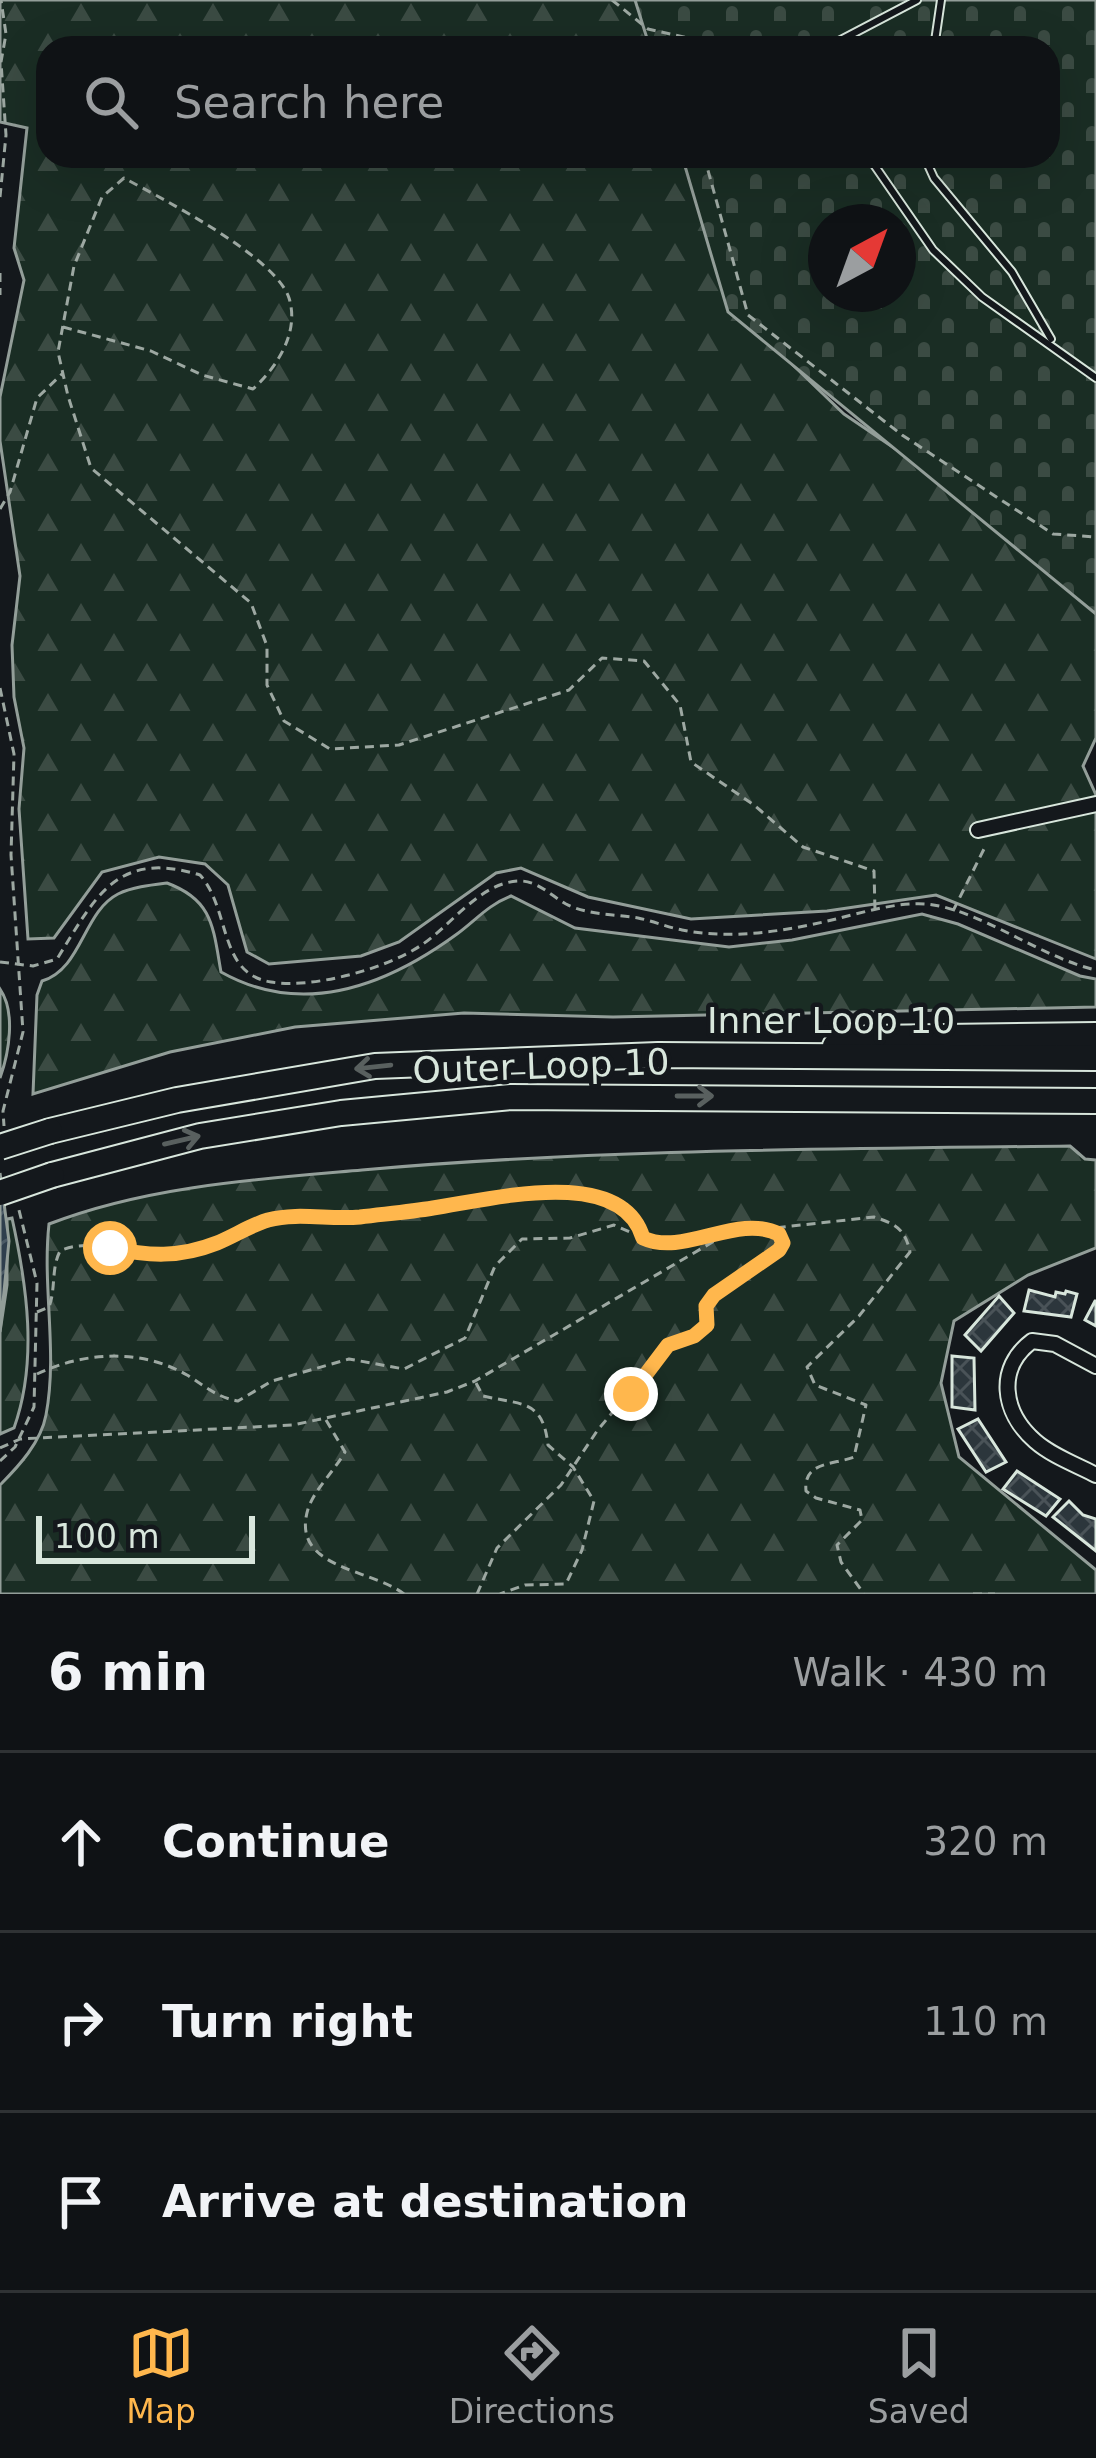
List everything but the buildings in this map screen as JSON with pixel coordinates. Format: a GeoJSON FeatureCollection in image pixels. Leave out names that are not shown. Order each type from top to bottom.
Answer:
{"type":"FeatureCollection","features":[{"type":"Feature","properties":{"kind":"highway"},"geometry":{"type":"LineString","coordinates":[[797,1055],[869,1038],[1096,1036]]}},
{"type":"Feature","properties":{"kind":"highway","name":"Inner Loop 10"},"geometry":{"type":"LineString","coordinates":[[2,1136],[50,1131],[196,1096],[375,1066],[565,1056],[1096,1058]]}},
{"type":"Feature","properties":{"kind":"highway","name":"Outer Loop 10"},"geometry":{"type":"LineString","coordinates":[[8,1193],[52,1175],[200,1136],[341,1113],[511,1097],[1096,1101]]}},
{"type":"Feature","properties":{"kind":"street"},"geometry":{"type":"LineString","coordinates":[[978,830],[1096,804]]}},
{"type":"Feature","properties":{"kind":"street"},"geometry":{"type":"LineString","coordinates":[[1096,1366],[1055,1344],[1032,1341],[1014,1354],[1006,1374],[1010,1403],[1036,1443],[1096,1475]]}},
{"type":"Feature","properties":{"kind":"lane"},"geometry":{"type":"LineString","coordinates":[[853,36],[917,0]]}},
{"type":"Feature","properties":{"kind":"lane"},"geometry":{"type":"LineString","coordinates":[[936,36],[941,0]]}},
{"type":"Feature","properties":{"kind":"lane"},"geometry":{"type":"LineString","coordinates":[[876,168],[933,250],[982,297],[1096,378]]}},
{"type":"Feature","properties":{"kind":"lane"},"geometry":{"type":"LineString","coordinates":[[929,168],[1012,272],[1054,345]]}},
{"type":"Feature","properties":{"kind":"path"},"geometry":{"type":"LineString","coordinates":[[0,197],[6,135],[1,62],[6,34],[1,0]]}},
{"type":"Feature","properties":{"kind":"path"},"geometry":{"type":"LineString","coordinates":[[612,0],[648,29],[683,36]]}},
{"type":"Feature","properties":{"kind":"path"},"geometry":{"type":"LineString","coordinates":[[707,168],[748,315],[902,435],[1053,534],[1096,537]]}},
{"type":"Feature","properties":{"kind":"path"},"geometry":{"type":"LineString","coordinates":[[63,327],[151,351],[202,375],[253,389],[275,368],[289,334],[289,300],[271,269],[124,178],[102,197],[74,266],[58,352],[92,468],[250,603],[267,646],[267,685],[284,721],[330,749],[398,745],[569,690],[602,658],[644,661],[680,705],[692,762],[754,805],[803,848],[874,871],[875,910]]}},
{"type":"Feature","properties":{"kind":"path"},"geometry":{"type":"LineString","coordinates":[[0,273],[0,295]]}},
{"type":"Feature","properties":{"kind":"path"},"geometry":{"type":"LineString","coordinates":[[0,509],[10,492],[37,398],[63,373]]}},
{"type":"Feature","properties":{"kind":"path"},"geometry":{"type":"LineString","coordinates":[[0,688],[14,754],[11,855],[22,1032],[3,1111],[2,1136]]}},
{"type":"Feature","properties":{"kind":"path"},"geometry":{"type":"LineString","coordinates":[[953,912],[995,827]]}},
{"type":"Feature","properties":{"kind":"path"},"geometry":{"type":"LineString","coordinates":[[0,962],[20,965],[57,959],[88,907],[114,879],[163,868],[200,875],[222,910],[233,958],[240,968],[267,982],[315,979],[381,966],[418,948],[488,892],[513,881],[534,884],[581,910],[699,932],[768,933],[924,904],[953,912],[1057,959],[1096,970]]}},
{"type":"Feature","properties":{"kind":"path"},"geometry":{"type":"LineString","coordinates":[[37,1312],[49,1307],[54,1264],[60,1251],[69,1246],[160,1258],[212,1245],[266,1221],[300,1215],[351,1218],[532,1192],[585,1195],[618,1203],[638,1220],[643,1238]]}},
{"type":"Feature","properties":{"kind":"path"},"geometry":{"type":"LineString","coordinates":[[0,1461],[20,1439],[34,1407],[37,1312],[35,1268],[8,1193]]}},
{"type":"Feature","properties":{"kind":"path"},"geometry":{"type":"LineString","coordinates":[[35,1375],[87,1355],[127,1357],[183,1373],[218,1397],[238,1401],[272,1381],[349,1359],[404,1369],[465,1338],[495,1266],[522,1239],[570,1238],[614,1226],[657,1244],[874,1217],[896,1223],[906,1235],[910,1252],[859,1316],[807,1367],[815,1385],[866,1405],[854,1457],[825,1462],[805,1483],[806,1491],[816,1498],[860,1510],[859,1526],[837,1545],[841,1562],[865,1594]]}},
{"type":"Feature","properties":{"kind":"path"},"geometry":{"type":"LineString","coordinates":[[477,1594],[497,1548],[561,1485],[668,1345],[694,1336],[707,1325],[706,1306],[714,1295],[779,1250],[792,1226]]}},
{"type":"Feature","properties":{"kind":"path"},"geometry":{"type":"LineString","coordinates":[[769,1230],[779,1234],[783,1243]]}},
{"type":"Feature","properties":{"kind":"path"},"geometry":{"type":"LineString","coordinates":[[0,1448],[20,1439],[292,1425],[447,1393],[476,1381],[728,1233]]}},
{"type":"Feature","properties":{"kind":"path"},"geometry":{"type":"LineString","coordinates":[[476,1381],[483,1396],[529,1404],[546,1423],[548,1445],[573,1467],[594,1501],[582,1550],[566,1584],[525,1585],[500,1594]]}},
{"type":"Feature","properties":{"kind":"path"},"geometry":{"type":"LineString","coordinates":[[324,1418],[345,1452],[308,1507],[307,1536],[313,1552],[386,1581],[404,1594]]}},
{"type":"Feature","properties":{"kind":"path"},"geometry":{"type":"LineString","coordinates":[[973,1594],[995,1594]]}},
{"type":"Feature","properties":{"kind":"green space"},"geometry":{"type":"Polygon","coordinates":[[[0,0],[682,0],[689,36],[36,36],[36,168],[713,168],[743,317],[844,414],[993,515],[1096,548],[1096,738],[1083,766],[1096,795],[1096,959],[936,895],[827,911],[691,919],[588,897],[521,868],[496,873],[399,942],[361,956],[269,964],[247,952],[228,885],[205,864],[159,857],[102,872],[54,938],[28,939],[19,809],[24,748],[14,697],[12,645],[20,576],[0,441],[0,397],[24,280],[14,248],[27,128],[0,122],[0,0]]]}},
{"type":"Feature","properties":{"kind":"green space"},"geometry":{"type":"Polygon","coordinates":[[[635,0],[1096,0],[1096,614],[728,312],[686,168],[1060,168],[1060,36],[646,36],[635,0]]]}},
{"type":"Feature","properties":{"kind":"green space"},"geometry":{"type":"Polygon","coordinates":[[[167,883],[202,907],[213,929],[221,972],[282,993],[313,994],[373,981],[430,952],[511,896],[575,928],[729,947],[792,940],[922,914],[1096,979],[1096,1007],[613,1017],[464,1013],[295,1027],[170,1052],[33,1094],[37,995],[42,981],[66,965],[106,902],[130,890],[167,883]]]}},
{"type":"Feature","properties":{"kind":"green space"},"geometry":{"type":"Polygon","coordinates":[[[0,989],[9,1021],[0,1078],[0,989]]]}},
{"type":"Feature","properties":{"kind":"green space"},"geometry":{"type":"Polygon","coordinates":[[[1070,1146],[1085,1159],[1096,1160],[1096,1248],[1028,1275],[954,1321],[941,1383],[959,1457],[1096,1570],[1096,1594],[0,1594],[0,1485],[22,1462],[46,1415],[49,1224],[125,1201],[203,1186],[450,1163],[716,1151],[1070,1146]]]}},
{"type":"Feature","properties":{"kind":"green space"},"geometry":{"type":"Polygon","coordinates":[[[12,1218],[26,1297],[28,1350],[14,1428],[0,1434],[0,1332],[7,1285],[7,1219],[12,1218]]]}},
{"type":"Feature","properties":{"kind":"water"},"geometry":{"type":"Polygon","coordinates":[[[0,1173],[9,1241],[0,1332],[0,1173]]]}},
{"type":"Feature","properties":{"kind":"route"},"geometry":{"type":"LineString","coordinates":[[110,1248],[160,1258],[212,1245],[266,1221],[300,1215],[351,1218],[532,1192],[585,1195],[618,1203],[638,1220],[643,1238],[657,1244],[750,1229],[779,1234],[783,1243],[779,1250],[714,1295],[706,1306],[707,1325],[694,1336],[668,1345],[631,1394]]}}]}
